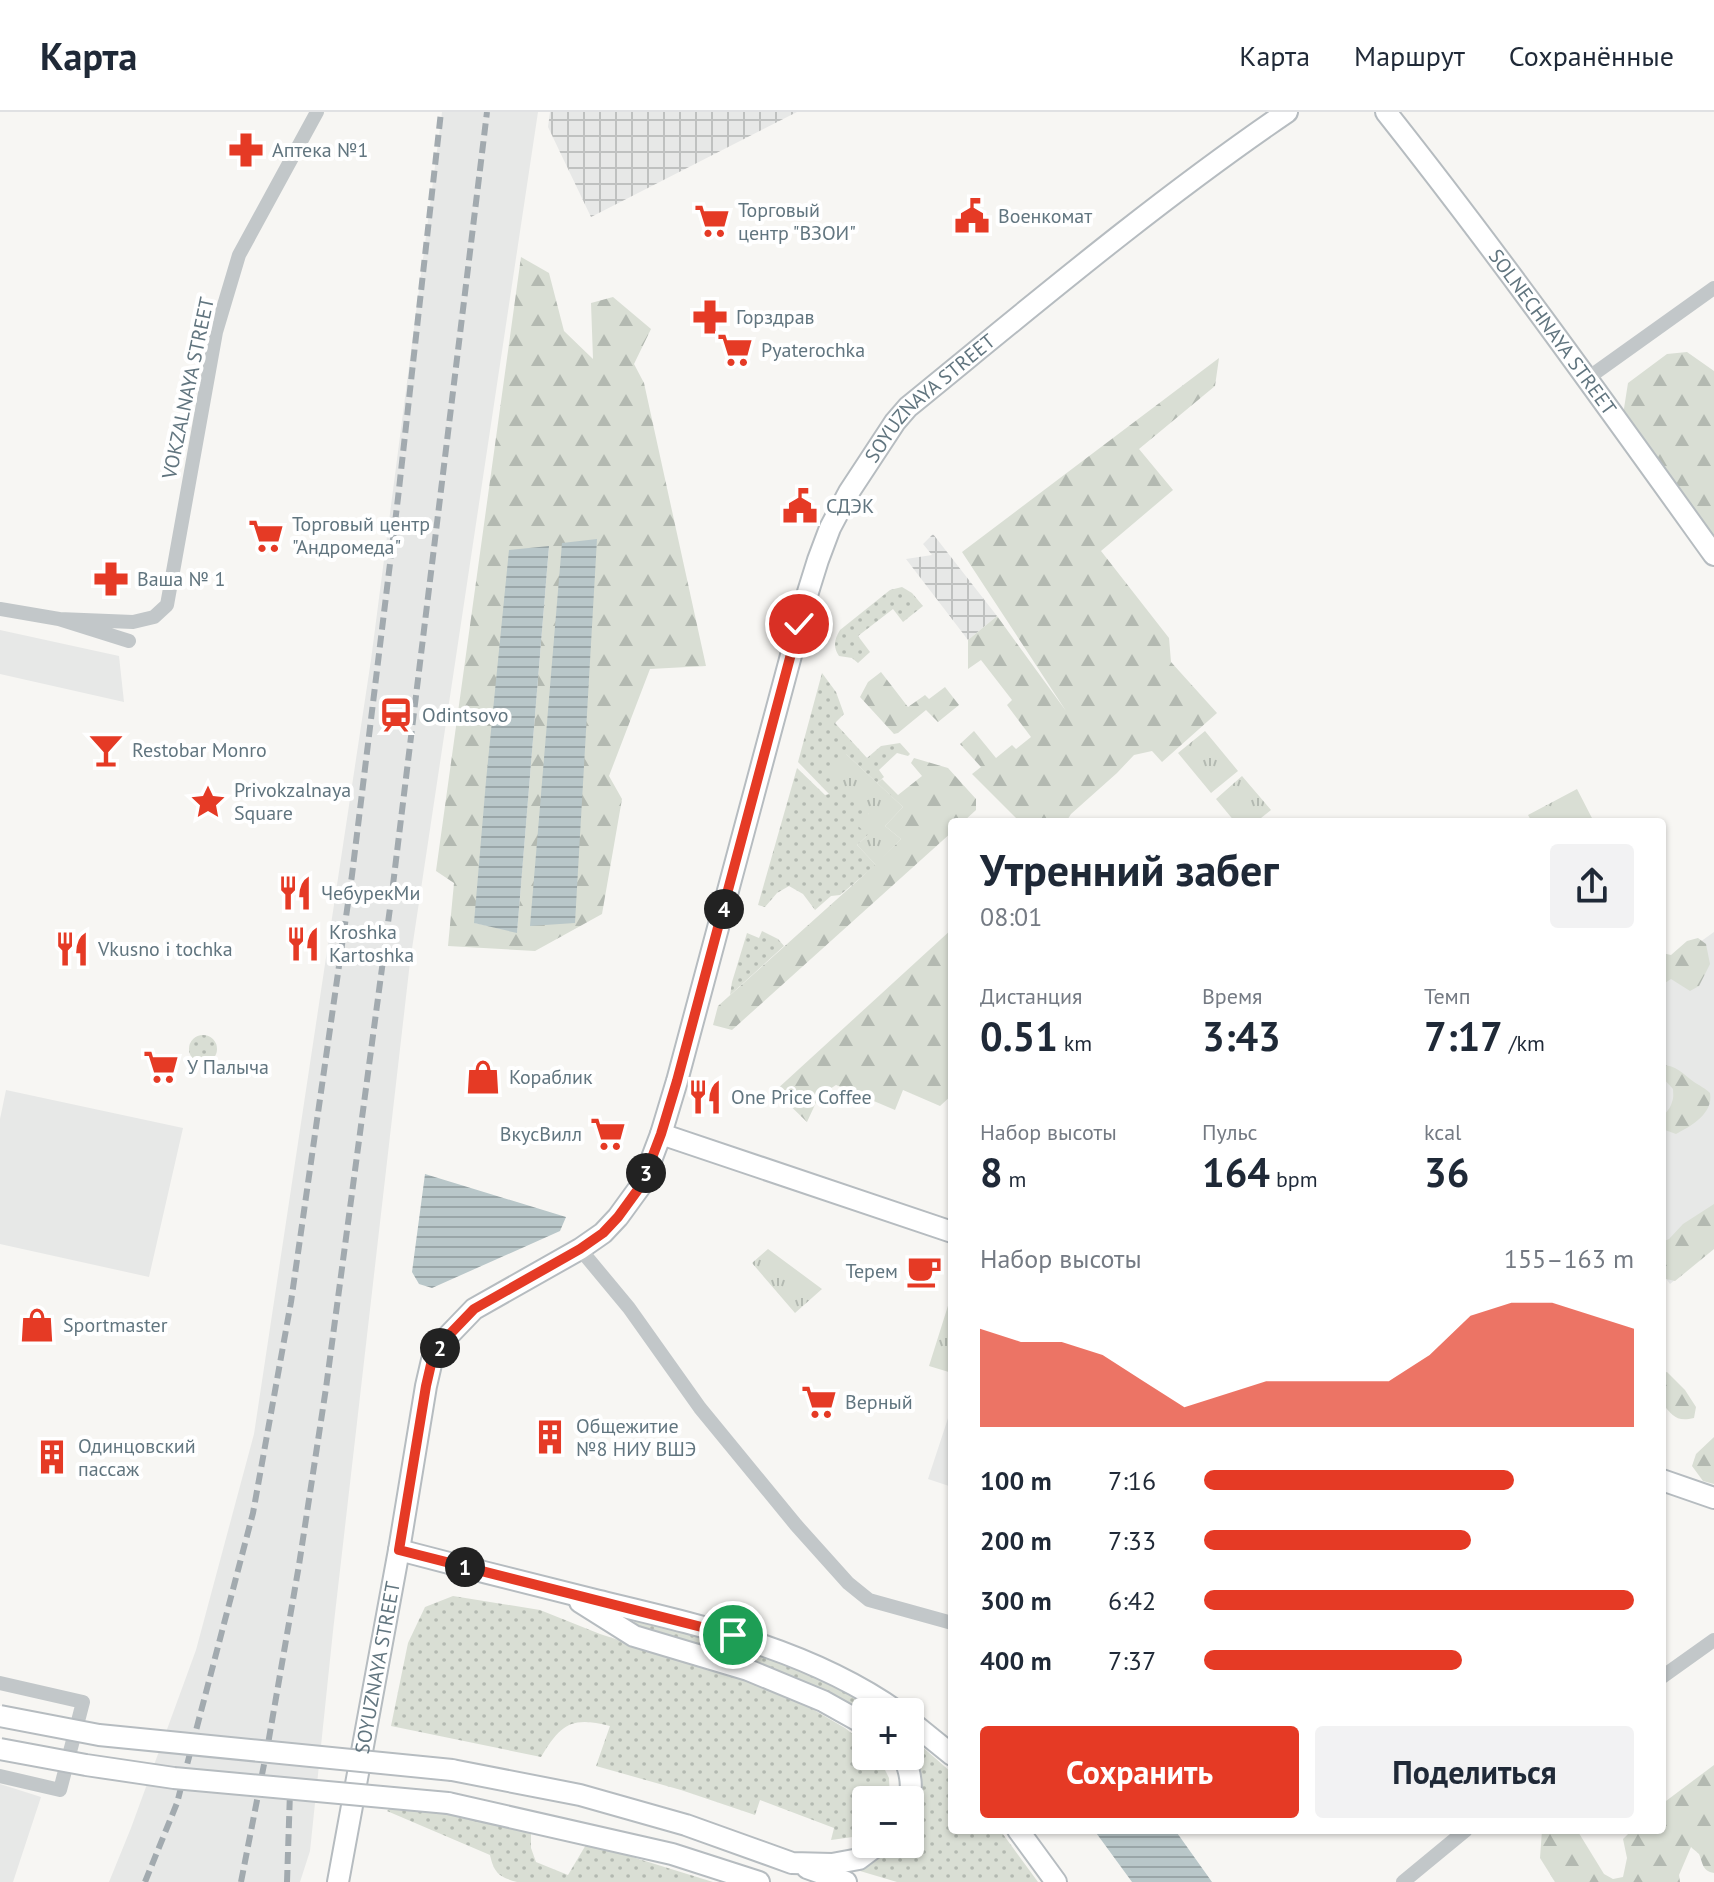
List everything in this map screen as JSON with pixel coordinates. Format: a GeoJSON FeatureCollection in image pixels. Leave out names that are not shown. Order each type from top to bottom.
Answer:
{"type":"FeatureCollection","features":[{"type":"Feature","properties":{"kind":"street","name":"SOYUZNAYA STREET"},"geometry":{"type":"LineString","coordinates":[[338,1882],[432,1360],[448,1336],[474,1309],[603,1233],[642,1184],[661,1134],[687,1047],[808,592],[830,528],[849,492],[908,407],[1209,168],[1287,112]]}},
{"type":"Feature","properties":{"kind":"street","name":"SOLNECHNAYA STREET"},"geometry":{"type":"LineString","coordinates":[[1386,112],[1588,378],[1714,555]]}},
{"type":"Feature","properties":{"kind":"street","name":"VOKZALNAYA STREET"},"geometry":{"type":"LineString","coordinates":[[59,619],[133,622],[154,617],[167,605],[216,332],[235,268],[239,255],[316,115]]}},
{"type":"Feature","properties":{"kind":"street"},"geometry":{"type":"LineString","coordinates":[[1588,378],[1714,288]]}},
{"type":"Feature","properties":{"kind":"street"},"geometry":{"type":"LineString","coordinates":[[0,609],[59,619],[129,641]]}},
{"type":"Feature","properties":{"kind":"street"},"geometry":{"type":"LineString","coordinates":[[661,1134],[948,1231]]}},
{"type":"Feature","properties":{"kind":"street"},"geometry":{"type":"LineString","coordinates":[[580,1249],[629,1308],[700,1408],[848,1583],[869,1600],[948,1622]]}},
{"type":"Feature","properties":{"kind":"street"},"geometry":{"type":"LineString","coordinates":[[1666,1481],[1714,1498]]}},
{"type":"Feature","properties":{"kind":"street"},"geometry":{"type":"LineString","coordinates":[[399,1550],[733,1635],[818,1666],[876,1698]]}},
{"type":"Feature","properties":{"kind":"street"},"geometry":{"type":"LineString","coordinates":[[567,1593],[634,1636],[748,1670],[823,1701],[852,1717]]}},
{"type":"Feature","properties":{"kind":"street"},"geometry":{"type":"LineString","coordinates":[[1666,1674],[1714,1640]]}},
{"type":"Feature","properties":{"kind":"street"},"geometry":{"type":"LineString","coordinates":[[0,1683],[83,1702],[60,1790],[0,1776]]}},
{"type":"Feature","properties":{"kind":"street"},"geometry":{"type":"LineString","coordinates":[[0,1716],[99,1735],[452,1770],[580,1795],[686,1825],[846,1882]]}},
{"type":"Feature","properties":{"kind":"street"},"geometry":{"type":"LineString","coordinates":[[924,1732],[948,1752]]}},
{"type":"Feature","properties":{"kind":"street"},"geometry":{"type":"LineString","coordinates":[[0,1749],[174,1778],[448,1803],[672,1854],[759,1882]]}},
{"type":"Feature","properties":{"kind":"street"},"geometry":{"type":"LineString","coordinates":[[1021,1834],[1056,1882]]}},
{"type":"Feature","properties":{"kind":"street"},"geometry":{"type":"LineString","coordinates":[[1403,1882],[1461,1834]]}},
{"type":"Feature","properties":{"kind":"street"},"geometry":{"type":"LineString","coordinates":[[792,1863],[832,1864],[860,1858]]}},
{"type":"Feature","properties":{"kind":"shaded area"},"geometry":{"type":"Polygon","coordinates":[[[442,112],[538,112],[410,962],[310,1851],[300,1882],[109,1882],[196,1650],[254,1434],[371,660],[442,112]]]}},
{"type":"Feature","properties":{"kind":"shaded area"},"geometry":{"type":"Polygon","coordinates":[[[550,112],[797,112],[591,217],[548,127],[550,112]]]}},
{"type":"Feature","properties":{"kind":"shaded area"},"geometry":{"type":"Polygon","coordinates":[[[933,534],[997,616],[968,640],[906,559],[932,555],[923,544],[933,534]]]}},
{"type":"Feature","properties":{"kind":"shaded area"},"geometry":{"type":"Polygon","coordinates":[[[597,539],[575,923],[530,926],[562,543],[597,539]]]}},
{"type":"Feature","properties":{"kind":"shaded area"},"geometry":{"type":"Polygon","coordinates":[[[549,546],[517,933],[474,923],[509,550],[549,546]]]}},
{"type":"Feature","properties":{"kind":"shaded area"},"geometry":{"type":"Polygon","coordinates":[[[0,630],[119,656],[124,702],[0,674],[0,630]]]}},
{"type":"Feature","properties":{"kind":"shaded area"},"geometry":{"type":"Polygon","coordinates":[[[1714,932],[1714,1248],[1670,1284],[1666,1278],[1666,966],[1714,932]]]}},
{"type":"Feature","properties":{"kind":"shaded area"},"geometry":{"type":"Polygon","coordinates":[[[6,1090],[183,1128],[149,1277],[0,1244],[0,1119],[6,1090]]]}},
{"type":"Feature","properties":{"kind":"shaded area"},"geometry":{"type":"Polygon","coordinates":[[[425,1174],[566,1217],[560,1231],[432,1288],[419,1284],[412,1272],[425,1174]]]}},
{"type":"Feature","properties":{"kind":"shaded area"},"geometry":{"type":"Polygon","coordinates":[[[948,1418],[948,1486],[928,1479],[948,1418]]]}},
{"type":"Feature","properties":{"kind":"shaded area"},"geometry":{"type":"Polygon","coordinates":[[[0,1784],[41,1797],[13,1882],[0,1882],[0,1784]]]}},
{"type":"Feature","properties":{"kind":"shaded area"},"geometry":{"type":"Polygon","coordinates":[[[1097,1834],[1178,1834],[1212,1882],[1132,1882],[1097,1834]]]}},
{"type":"Feature","properties":{"kind":"green space"},"geometry":{"type":"Polygon","coordinates":[[[521,257],[549,273],[564,331],[593,359],[591,303],[613,297],[651,329],[634,364],[644,383],[706,666],[650,669],[609,776],[622,799],[602,914],[535,951],[448,946],[454,883],[436,871],[521,257]],[[549,546],[475,923],[517,932],[549,546]]]}},
{"type":"Feature","properties":{"kind":"green space"},"geometry":{"type":"Polygon","coordinates":[[[1687,352],[1714,371],[1714,542],[1622,421],[1628,383],[1667,354],[1687,352]]]}},
{"type":"Feature","properties":{"kind":"green space"},"geometry":{"type":"Polygon","coordinates":[[[1219,358],[1215,386],[1139,449],[1173,490],[1101,551],[1169,638],[1171,662],[1217,713],[1162,762],[1152,751],[1134,755],[1068,818],[1016,818],[972,774],[981,767],[960,744],[974,731],[996,758],[1012,745],[1016,749],[1031,737],[1007,705],[1012,700],[981,660],[968,669],[968,640],[997,616],[1066,711],[962,552],[1219,358]]]}},
{"type":"Feature","properties":{"kind":"green space"},"geometry":{"type":"Polygon","coordinates":[[[902,587],[923,606],[903,622],[893,609],[858,636],[870,652],[858,663],[852,658],[839,656],[835,643],[840,630],[890,590],[902,587]]]}},
{"type":"Feature","properties":{"kind":"green space"},"geometry":{"type":"Polygon","coordinates":[[[881,672],[908,707],[925,695],[929,699],[945,687],[959,705],[938,722],[926,710],[894,734],[860,697],[868,682],[881,672]]]}},
{"type":"Feature","properties":{"kind":"green space"},"geometry":{"type":"Polygon","coordinates":[[[822,673],[836,692],[844,714],[835,723],[867,758],[881,746],[900,743],[910,754],[897,753],[879,770],[884,777],[877,783],[846,754],[869,814],[868,835],[857,845],[876,865],[840,895],[831,896],[815,910],[803,894],[789,886],[777,893],[765,907],[758,905],[797,768],[825,795],[829,794],[798,762],[822,673]]]}},
{"type":"Feature","properties":{"kind":"green space"},"geometry":{"type":"Polygon","coordinates":[[[1205,731],[1238,771],[1211,793],[1178,753],[1205,731]]]}},
{"type":"Feature","properties":{"kind":"green space"},"geometry":{"type":"Polygon","coordinates":[[[846,754],[903,807],[885,826],[901,839],[876,865],[857,845],[868,835],[858,826],[869,814],[827,774],[846,754]]]}},
{"type":"Feature","properties":{"kind":"green space"},"geometry":{"type":"Polygon","coordinates":[[[914,758],[948,768],[976,799],[976,810],[967,818],[948,818],[948,836],[732,1030],[713,1025],[718,1006],[901,839],[885,826],[903,807],[877,783],[882,779],[898,795],[922,776],[911,763],[914,758]]]}},
{"type":"Feature","properties":{"kind":"green space"},"geometry":{"type":"Polygon","coordinates":[[[1242,776],[1271,810],[1261,818],[1232,818],[1216,799],[1242,776]]]}},
{"type":"Feature","properties":{"kind":"green space"},"geometry":{"type":"Polygon","coordinates":[[[1577,789],[1592,818],[1530,818],[1528,815],[1577,789]]]}},
{"type":"Feature","properties":{"kind":"green space"},"geometry":{"type":"Polygon","coordinates":[[[762,931],[778,939],[784,946],[730,995],[747,933],[759,938],[762,931]]]}},
{"type":"Feature","properties":{"kind":"green space"},"geometry":{"type":"Polygon","coordinates":[[[948,933],[948,1099],[940,1106],[903,1090],[895,1110],[836,1085],[819,1096],[807,1122],[775,1091],[948,933]]]}},
{"type":"Feature","properties":{"kind":"green space"},"geometry":{"type":"Polygon","coordinates":[[[1698,938],[1706,944],[1710,964],[1699,986],[1690,991],[1671,979],[1666,982],[1666,954],[1671,955],[1687,941],[1698,938]]]}},
{"type":"Feature","properties":{"kind":"green space"},"geometry":{"type":"Polygon","coordinates":[[[203,1035],[213,1039],[217,1049],[213,1059],[203,1063],[193,1059],[189,1049],[193,1039],[203,1035]]]}},
{"type":"Feature","properties":{"kind":"green space"},"geometry":{"type":"Polygon","coordinates":[[[1666,1065],[1710,1093],[1704,1113],[1676,1134],[1666,1130],[1666,1113],[1671,1106],[1673,1089],[1666,1081],[1666,1065]]]}},
{"type":"Feature","properties":{"kind":"green space"},"geometry":{"type":"Polygon","coordinates":[[[1714,1204],[1714,1249],[1675,1281],[1666,1279],[1666,1240],[1683,1224],[1714,1204]]]}},
{"type":"Feature","properties":{"kind":"green space"},"geometry":{"type":"Polygon","coordinates":[[[768,1249],[822,1289],[795,1313],[752,1263],[768,1249]]]}},
{"type":"Feature","properties":{"kind":"green space"},"geometry":{"type":"Polygon","coordinates":[[[948,1306],[948,1372],[929,1366],[948,1306]]]}},
{"type":"Feature","properties":{"kind":"green space"},"geometry":{"type":"Polygon","coordinates":[[[1666,1372],[1685,1390],[1696,1407],[1694,1418],[1675,1417],[1666,1408],[1666,1372]]]}},
{"type":"Feature","properties":{"kind":"green space"},"geometry":{"type":"Polygon","coordinates":[[[1714,1437],[1714,1484],[1703,1481],[1692,1466],[1696,1454],[1714,1437]]]}},
{"type":"Feature","properties":{"kind":"green space"},"geometry":{"type":"Polygon","coordinates":[[[453,1596],[540,1610],[600,1634],[749,1682],[802,1703],[845,1728],[852,1734],[852,1770],[885,1770],[889,1786],[852,1786],[852,1837],[831,1840],[834,1828],[760,1800],[755,1815],[596,1766],[610,1726],[586,1722],[568,1725],[541,1757],[391,1726],[408,1643],[425,1607],[453,1596]]]}},
{"type":"Feature","properties":{"kind":"green space"},"geometry":{"type":"Polygon","coordinates":[[[632,1618],[719,1638],[789,1664],[859,1698],[852,1698],[852,1711],[640,1631],[632,1618]]]}},
{"type":"Feature","properties":{"kind":"green space"},"geometry":{"type":"Polygon","coordinates":[[[924,1748],[948,1769],[948,1834],[1003,1834],[1038,1882],[897,1882],[860,1871],[876,1858],[924,1858],[924,1786],[913,1786],[911,1770],[924,1770],[924,1748]]]}},
{"type":"Feature","properties":{"kind":"green space"},"geometry":{"type":"Polygon","coordinates":[[[1714,1765],[1714,1873],[1705,1868],[1699,1854],[1691,1847],[1679,1875],[1680,1882],[1555,1882],[1540,1858],[1542,1834],[1579,1834],[1604,1874],[1613,1879],[1623,1877],[1627,1858],[1623,1839],[1628,1834],[1666,1834],[1666,1801],[1714,1765]]]}},
{"type":"Feature","properties":{"kind":"green space"},"geometry":{"type":"Polygon","coordinates":[[[391,1807],[453,1812],[531,1829],[531,1848],[536,1862],[568,1875],[587,1843],[713,1882],[517,1882],[498,1873],[490,1855],[387,1811],[391,1807]]]}},
{"type":"Feature","properties":{"kind":"railway"},"geometry":{"type":"LineString","coordinates":[[145,1882],[177,1803],[253,1513],[291,1302],[352,875],[441,112]]}},
{"type":"Feature","properties":{"kind":"railway"},"geometry":{"type":"LineString","coordinates":[[241,1882],[299,1565],[326,1388],[392,893],[487,112]]}},
{"type":"Feature","properties":{"kind":"railway"},"geometry":{"type":"LineString","coordinates":[[287,1882],[290,1792]]}},
{"type":"Feature","properties":{"kind":"place","name":"Аптека №1"},"geometry":{"type":"Point","coordinates":[246,150]}},
{"type":"Feature","properties":{"kind":"place","name":"Военкомат"},"geometry":{"type":"Point","coordinates":[972,216]}},
{"type":"Feature","properties":{"kind":"place","name":"Торговый центр \"ВЗОИ\""},"geometry":{"type":"Point","coordinates":[712,221]}},
{"type":"Feature","properties":{"kind":"place","name":"Горздрав"},"geometry":{"type":"Point","coordinates":[710,317]}},
{"type":"Feature","properties":{"kind":"place","name":"Pyaterochka"},"geometry":{"type":"Point","coordinates":[735,350]}},
{"type":"Feature","properties":{"kind":"place","name":"СДЭК"},"geometry":{"type":"Point","coordinates":[800,506]}},
{"type":"Feature","properties":{"kind":"place","name":"Торговый центр \"Андромеда\""},"geometry":{"type":"Point","coordinates":[266,536]}},
{"type":"Feature","properties":{"kind":"place","name":"Ваша № 1"},"geometry":{"type":"Point","coordinates":[111,579]}},
{"type":"Feature","properties":{"kind":"place","name":"Odintsovo"},"geometry":{"type":"Point","coordinates":[396,715]}},
{"type":"Feature","properties":{"kind":"place","name":"Restobar Monro"},"geometry":{"type":"Point","coordinates":[106,750]}},
{"type":"Feature","properties":{"kind":"place","name":"Privokzalnaya Square"},"geometry":{"type":"Point","coordinates":[208,802]}},
{"type":"Feature","properties":{"kind":"place","name":"ЧебурекМи"},"geometry":{"type":"Point","coordinates":[295,893]}},
{"type":"Feature","properties":{"kind":"place","name":"Kroshka Kartoshka"},"geometry":{"type":"Point","coordinates":[303,944]}},
{"type":"Feature","properties":{"kind":"place","name":"Vkusno i tochka"},"geometry":{"type":"Point","coordinates":[72,949]}},
{"type":"Feature","properties":{"kind":"place","name":"У Палыча"},"geometry":{"type":"Point","coordinates":[161,1067]}},
{"type":"Feature","properties":{"kind":"place","name":"Кораблик"},"geometry":{"type":"Point","coordinates":[483,1077]}},
{"type":"Feature","properties":{"kind":"place","name":"One Price Coffee"},"geometry":{"type":"Point","coordinates":[705,1097]}},
{"type":"Feature","properties":{"kind":"place","name":"ВкусВилл"},"geometry":{"type":"Point","coordinates":[608,1134]}},
{"type":"Feature","properties":{"kind":"place","name":"Терем"},"geometry":{"type":"Point","coordinates":[924,1271]}},
{"type":"Feature","properties":{"kind":"place","name":"Sportmaster"},"geometry":{"type":"Point","coordinates":[37,1325]}},
{"type":"Feature","properties":{"kind":"place","name":"Верный"},"geometry":{"type":"Point","coordinates":[819,1402]}},
{"type":"Feature","properties":{"kind":"place","name":"Общежитие №8 НИУ ВШЭ"},"geometry":{"type":"Point","coordinates":[550,1437]}},
{"type":"Feature","properties":{"kind":"place","name":"Одинцовский пассаж"},"geometry":{"type":"Point","coordinates":[52,1457]}},
{"type":"Feature","properties":{"kind":"route"},"geometry":{"type":"LineString","coordinates":[[733,1635],[399,1550],[432,1360],[448,1336],[474,1309],[603,1233],[642,1184],[677,1081],[799,624]]}}]}
